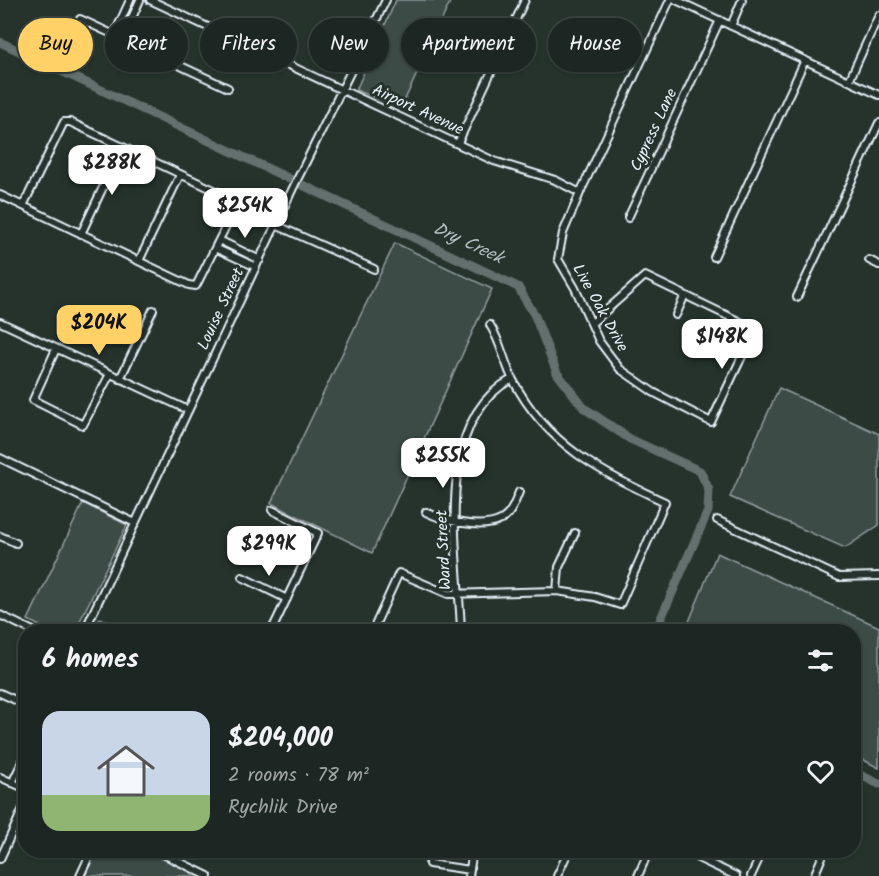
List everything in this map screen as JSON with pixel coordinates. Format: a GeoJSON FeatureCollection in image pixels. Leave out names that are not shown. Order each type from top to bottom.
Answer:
{"type":"FeatureCollection","features":[{"type":"Feature","properties":{"kind":"street"},"geometry":{"type":"LineString","coordinates":[[122,18],[130,0]]}},
{"type":"Feature","properties":{"kind":"street"},"geometry":{"type":"LineString","coordinates":[[132,18],[140,0]]}},
{"type":"Feature","properties":{"kind":"street","name":"Airport Avenue"},"geometry":{"type":"LineString","coordinates":[[150,0],[458,143],[494,162],[555,180],[580,193]]}},
{"type":"Feature","properties":{"kind":"street","name":"Louise Street"},"geometry":{"type":"LineString","coordinates":[[88,624],[293,188],[386,0]]}},
{"type":"Feature","properties":{"kind":"street"},"geometry":{"type":"LineString","coordinates":[[458,143],[525,0]]}},
{"type":"Feature","properties":{"kind":"street","name":"Live Oak Drive"},"geometry":{"type":"LineString","coordinates":[[670,0],[580,193],[563,233],[558,259],[599,341],[625,373],[653,392],[711,422],[756,328],[686,295]]}},
{"type":"Feature","properties":{"kind":"street"},"geometry":{"type":"LineString","coordinates":[[676,0],[879,95]]}},
{"type":"Feature","properties":{"kind":"street"},"geometry":{"type":"LineString","coordinates":[[731,26],[742,0]]}},
{"type":"Feature","properties":{"kind":"street"},"geometry":{"type":"LineString","coordinates":[[849,81],[879,15]]}},
{"type":"Feature","properties":{"kind":"street","name":"Cypress Lane"},"geometry":{"type":"LineString","coordinates":[[628,218],[720,21]]}},
{"type":"Feature","properties":{"kind":"street"},"geometry":{"type":"LineString","coordinates":[[714,257],[805,60]]}},
{"type":"Feature","properties":{"kind":"street"},"geometry":{"type":"LineString","coordinates":[[188,69],[228,88]]}},
{"type":"Feature","properties":{"kind":"street"},"geometry":{"type":"LineString","coordinates":[[0,195],[81,234],[196,286],[235,202],[122,147],[64,122],[23,206]]}},
{"type":"Feature","properties":{"kind":"street"},"geometry":{"type":"LineString","coordinates":[[798,297],[879,123]]}},
{"type":"Feature","properties":{"kind":"street"},"geometry":{"type":"LineString","coordinates":[[81,234],[122,147]]}},
{"type":"Feature","properties":{"kind":"street"},"geometry":{"type":"LineString","coordinates":[[140,261],[180,175]]}},
{"type":"Feature","properties":{"kind":"street"},"geometry":{"type":"LineString","coordinates":[[276,225],[374,269]]}},
{"type":"Feature","properties":{"kind":"street"},"geometry":{"type":"LineString","coordinates":[[219,240],[260,260]]}},
{"type":"Feature","properties":{"kind":"street"},"geometry":{"type":"LineString","coordinates":[[215,248],[256,267]]}},
{"type":"Feature","properties":{"kind":"street"},"geometry":{"type":"LineString","coordinates":[[869,260],[879,265]]}},
{"type":"Feature","properties":{"kind":"street"},"geometry":{"type":"LineString","coordinates":[[592,323],[645,276],[686,295],[676,315]]}},
{"type":"Feature","properties":{"kind":"street"},"geometry":{"type":"LineString","coordinates":[[120,379],[153,310]]}},
{"type":"Feature","properties":{"kind":"street"},"geometry":{"type":"LineString","coordinates":[[0,322],[188,411]]}},
{"type":"Feature","properties":{"kind":"street"},"geometry":{"type":"LineString","coordinates":[[376,624],[399,573],[440,592],[460,595],[558,591],[596,597],[620,605],[665,502],[582,459],[543,423],[512,379],[496,334],[490,325]]}},
{"type":"Feature","properties":{"kind":"street"},"geometry":{"type":"LineString","coordinates":[[56,349],[33,400],[83,425],[110,374]]}},
{"type":"Feature","properties":{"kind":"street","name":"Ward Street"},"geometry":{"type":"LineString","coordinates":[[461,624],[456,473],[468,434],[486,398],[512,379]]}},
{"type":"Feature","properties":{"kind":"street"},"geometry":{"type":"LineString","coordinates":[[0,459],[135,523]]}},
{"type":"Feature","properties":{"kind":"street"},"geometry":{"type":"LineString","coordinates":[[426,512],[444,521],[500,520],[510,511],[519,492]]}},
{"type":"Feature","properties":{"kind":"street"},"geometry":{"type":"LineString","coordinates":[[272,510],[318,533],[275,624]]}},
{"type":"Feature","properties":{"kind":"street"},"geometry":{"type":"LineString","coordinates":[[717,520],[839,577],[879,576]]}},
{"type":"Feature","properties":{"kind":"street"},"geometry":{"type":"LineString","coordinates":[[558,591],[559,567],[575,533]]}},
{"type":"Feature","properties":{"kind":"street"},"geometry":{"type":"LineString","coordinates":[[0,536],[16,543]]}},
{"type":"Feature","properties":{"kind":"street"},"geometry":{"type":"LineString","coordinates":[[242,578],[287,599]]}},
{"type":"Feature","properties":{"kind":"street"},"geometry":{"type":"LineString","coordinates":[[0,615],[19,624]]}},
{"type":"Feature","properties":{"kind":"street"},"geometry":{"type":"LineString","coordinates":[[0,693],[18,701]]}},
{"type":"Feature","properties":{"kind":"street"},"geometry":{"type":"LineString","coordinates":[[12,783],[18,771]]}},
{"type":"Feature","properties":{"kind":"street"},"geometry":{"type":"LineString","coordinates":[[0,777],[18,786]]}},
{"type":"Feature","properties":{"kind":"street"},"geometry":{"type":"LineString","coordinates":[[0,859],[18,820]]}},
{"type":"Feature","properties":{"kind":"street"},"geometry":{"type":"LineString","coordinates":[[80,876],[88,858]]}},
{"type":"Feature","properties":{"kind":"street"},"geometry":{"type":"LineString","coordinates":[[175,858],[208,876]]}},
{"type":"Feature","properties":{"kind":"street"},"geometry":{"type":"LineString","coordinates":[[429,864],[470,873],[472,858]]}},
{"type":"Feature","properties":{"kind":"street"},"geometry":{"type":"LineString","coordinates":[[557,876],[565,858]]}},
{"type":"Feature","properties":{"kind":"street"},"geometry":{"type":"LineString","coordinates":[[638,876],[646,858]]}},
{"type":"Feature","properties":{"kind":"street"},"geometry":{"type":"LineString","coordinates":[[695,858],[722,873],[736,876]]}},
{"type":"Feature","properties":{"kind":"street"},"geometry":{"type":"LineString","coordinates":[[751,876],[759,858]]}},
{"type":"Feature","properties":{"kind":"street"},"geometry":{"type":"LineString","coordinates":[[814,876],[822,858]]}},
{"type":"Feature","properties":{"kind":"shaded area"},"geometry":{"type":"Polygon","coordinates":[[[396,0],[451,0],[443,18],[401,18],[401,72],[418,72],[401,108],[356,90],[364,72],[389,72],[388,18],[396,0]]]}},
{"type":"Feature","properties":{"kind":"shaded area"},"geometry":{"type":"Polygon","coordinates":[[[395,243],[492,289],[372,553],[271,503],[395,243]]]}},
{"type":"Feature","properties":{"kind":"shaded area"},"geometry":{"type":"Polygon","coordinates":[[[779,388],[879,434],[879,525],[845,548],[730,497],[779,388]]]}},
{"type":"Feature","properties":{"kind":"shaded area"},"geometry":{"type":"Polygon","coordinates":[[[83,503],[127,525],[78,624],[36,624],[28,620],[83,503]]]}},
{"type":"Feature","properties":{"kind":"shaded area"},"geometry":{"type":"Polygon","coordinates":[[[717,553],[879,627],[879,768],[861,759],[861,624],[688,624],[717,553]]]}},
{"type":"Feature","properties":{"kind":"shaded area"},"geometry":{"type":"Polygon","coordinates":[[[100,618],[114,624],[97,624],[100,618]]]}},
{"type":"Feature","properties":{"kind":"shaded area"},"geometry":{"type":"Polygon","coordinates":[[[94,858],[161,858],[200,876],[85,876],[94,858]]]}},
{"type":"Feature","properties":{"kind":"waterway","name":"Dry Creek"},"geometry":{"type":"LineString","coordinates":[[0,42],[518,287],[535,316],[557,373],[584,408],[630,439],[700,471],[709,490],[708,511],[659,624]]}},
{"type":"Feature","properties":{"kind":"waterway","name":"Dry Creek"},"geometry":{"type":"LineString","coordinates":[[861,775],[879,784]]}}]}
